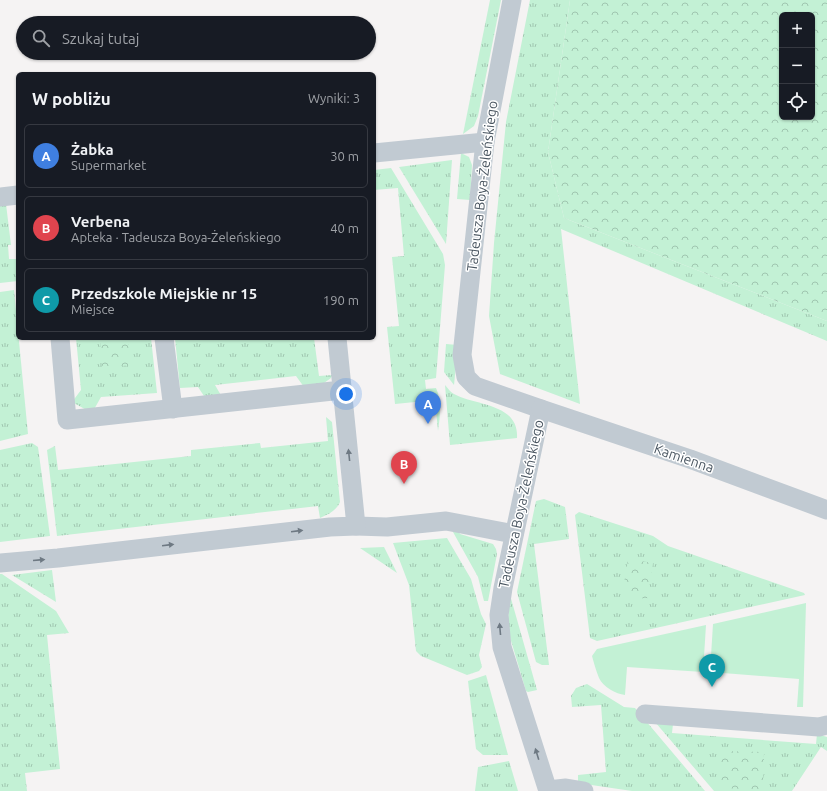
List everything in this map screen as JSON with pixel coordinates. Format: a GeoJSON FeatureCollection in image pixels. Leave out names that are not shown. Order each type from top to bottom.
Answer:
{"type":"FeatureCollection","features":[{"type":"Feature","properties":{"kind":"street","name":"Tadeusza Boya-Żeleńskiego"},"geometry":{"type":"LineString","coordinates":[[512,0],[486,142],[462,355],[466,377],[475,386],[541,409],[514,534],[499,615],[502,647],[548,790]]}},
{"type":"Feature","properties":{"kind":"street"},"geometry":{"type":"LineString","coordinates":[[376,154],[486,142]]}},
{"type":"Feature","properties":{"kind":"street"},"geometry":{"type":"LineString","coordinates":[[0,197],[16,195]]}},
{"type":"Feature","properties":{"kind":"street"},"geometry":{"type":"LineString","coordinates":[[60,340],[67,420],[342,390]]}},
{"type":"Feature","properties":{"kind":"street"},"geometry":{"type":"LineString","coordinates":[[164,340],[173,409]]}},
{"type":"Feature","properties":{"kind":"street"},"geometry":{"type":"LineString","coordinates":[[337,340],[356,526]]}},
{"type":"Feature","properties":{"kind":"street","name":"Kamienna"},"geometry":{"type":"LineString","coordinates":[[541,409],[690,459],[827,510]]}},
{"type":"Feature","properties":{"kind":"street"},"geometry":{"type":"LineString","coordinates":[[1,563],[322,528],[356,526],[387,527],[446,521],[514,534]]}},
{"type":"Feature","properties":{"kind":"street"},"geometry":{"type":"LineString","coordinates":[[645,714],[819,727],[827,725]]}},
{"type":"Feature","properties":{"kind":"street"},"geometry":{"type":"LineString","coordinates":[[548,790],[566,788],[584,791]]}},
{"type":"Feature","properties":{"kind":"green space"},"geometry":{"type":"Polygon","coordinates":[[[490,0],[501,0],[478,116],[474,126],[463,134],[490,0]]]}},
{"type":"Feature","properties":{"kind":"green space"},"geometry":{"type":"Polygon","coordinates":[[[530,0],[570,0],[548,152],[564,218],[827,321],[827,341],[561,229],[580,404],[500,374],[489,316],[494,243],[506,122],[530,0]]]}},
{"type":"Feature","properties":{"kind":"green space"},"geometry":{"type":"Polygon","coordinates":[[[570,0],[827,0],[827,321],[564,218],[548,152],[570,0]]]}},
{"type":"Feature","properties":{"kind":"green space"},"geometry":{"type":"Polygon","coordinates":[[[461,153],[469,157],[472,165],[470,200],[457,199],[461,153]]]}},
{"type":"Feature","properties":{"kind":"green space"},"geometry":{"type":"Polygon","coordinates":[[[452,160],[446,244],[399,167],[452,160]]]}},
{"type":"Feature","properties":{"kind":"green space"},"geometry":{"type":"Polygon","coordinates":[[[391,168],[443,254],[445,265],[436,378],[425,380],[426,389],[436,388],[438,393],[440,409],[438,431],[435,400],[395,404],[387,327],[399,326],[392,257],[404,256],[398,188],[376,190],[376,170],[391,168]]]}},
{"type":"Feature","properties":{"kind":"green space"},"geometry":{"type":"Polygon","coordinates":[[[0,204],[6,204],[11,245],[8,245],[9,259],[16,259],[16,281],[0,283],[0,204]]]}},
{"type":"Feature","properties":{"kind":"green space"},"geometry":{"type":"Polygon","coordinates":[[[14,290],[16,340],[19,340],[28,434],[0,441],[0,292],[14,290]]]}},
{"type":"Feature","properties":{"kind":"green space"},"geometry":{"type":"Polygon","coordinates":[[[76,340],[151,340],[157,393],[101,397],[92,413],[72,402],[81,390],[76,340]]]}},
{"type":"Feature","properties":{"kind":"green space"},"geometry":{"type":"Polygon","coordinates":[[[100,340],[128,340],[130,365],[102,368],[100,340]]]}},
{"type":"Feature","properties":{"kind":"green space"},"geometry":{"type":"Polygon","coordinates":[[[175,340],[314,340],[319,376],[332,375],[331,378],[324,383],[304,387],[296,376],[215,385],[222,397],[206,399],[198,387],[180,388],[175,340]]]}},
{"type":"Feature","properties":{"kind":"green space"},"geometry":{"type":"Polygon","coordinates":[[[446,344],[458,345],[454,385],[444,372],[446,344]]]}},
{"type":"Feature","properties":{"kind":"green space"},"geometry":{"type":"Polygon","coordinates":[[[445,385],[454,394],[494,407],[504,412],[511,418],[516,427],[517,438],[450,445],[445,385]]]}},
{"type":"Feature","properties":{"kind":"green space"},"geometry":{"type":"Polygon","coordinates":[[[326,417],[332,422],[340,502],[329,514],[320,518],[318,506],[57,536],[47,450],[55,446],[58,470],[191,456],[191,450],[260,443],[261,448],[328,441],[326,417]]]}},
{"type":"Feature","properties":{"kind":"green space"},"geometry":{"type":"Polygon","coordinates":[[[32,443],[38,447],[50,536],[0,542],[0,450],[32,443]]]}},
{"type":"Feature","properties":{"kind":"green space"},"geometry":{"type":"Polygon","coordinates":[[[544,499],[565,507],[569,539],[534,544],[549,665],[542,665],[536,662],[517,592],[536,501],[544,499]]]}},
{"type":"Feature","properties":{"kind":"green space"},"geometry":{"type":"Polygon","coordinates":[[[579,512],[653,536],[668,546],[804,593],[805,595],[597,641],[590,638],[575,515],[579,512]]]}},
{"type":"Feature","properties":{"kind":"green space"},"geometry":{"type":"Polygon","coordinates":[[[458,530],[460,534],[493,544],[496,549],[497,554],[488,601],[484,601],[478,577],[453,532],[458,530]]]}},
{"type":"Feature","properties":{"kind":"green space"},"geometry":{"type":"Polygon","coordinates":[[[447,538],[471,579],[481,614],[486,624],[479,655],[482,667],[479,671],[467,675],[421,656],[416,651],[409,585],[393,543],[447,538]]]}},
{"type":"Feature","properties":{"kind":"green space"},"geometry":{"type":"Polygon","coordinates":[[[384,547],[397,573],[360,548],[384,547]]]}},
{"type":"Feature","properties":{"kind":"green space"},"geometry":{"type":"Polygon","coordinates":[[[628,559],[653,563],[647,599],[622,595],[628,559]]]}},
{"type":"Feature","properties":{"kind":"green space"},"geometry":{"type":"Polygon","coordinates":[[[52,570],[56,602],[12,575],[52,570]]]}},
{"type":"Feature","properties":{"kind":"green space"},"geometry":{"type":"Polygon","coordinates":[[[0,574],[56,611],[69,633],[47,635],[60,769],[25,773],[27,791],[0,791],[0,574]]]}},
{"type":"Feature","properties":{"kind":"green space"},"geometry":{"type":"Polygon","coordinates":[[[510,595],[537,690],[526,691],[509,634],[508,620],[510,595]]]}},
{"type":"Feature","properties":{"kind":"green space"},"geometry":{"type":"Polygon","coordinates":[[[806,603],[803,707],[797,707],[799,679],[710,672],[713,624],[806,603]]]}},
{"type":"Feature","properties":{"kind":"green space"},"geometry":{"type":"Polygon","coordinates":[[[706,625],[703,672],[627,667],[625,695],[610,690],[599,678],[592,656],[597,649],[706,625]]]}},
{"type":"Feature","properties":{"kind":"green space"},"geometry":{"type":"Polygon","coordinates":[[[486,675],[508,755],[483,755],[476,749],[468,681],[486,675]]]}},
{"type":"Feature","properties":{"kind":"green space"},"geometry":{"type":"Polygon","coordinates":[[[587,684],[624,707],[635,708],[705,791],[632,791],[578,783],[578,775],[606,772],[601,705],[572,707],[571,696],[576,688],[587,684]]]}},
{"type":"Feature","properties":{"kind":"green space"},"geometry":{"type":"Polygon","coordinates":[[[655,722],[673,724],[672,733],[816,744],[817,734],[827,737],[827,751],[821,747],[792,791],[714,791],[655,722]]]}},
{"type":"Feature","properties":{"kind":"green space"},"geometry":{"type":"Polygon","coordinates":[[[721,751],[764,752],[763,790],[720,788],[721,751]]]}},
{"type":"Feature","properties":{"kind":"green space"},"geometry":{"type":"Polygon","coordinates":[[[509,761],[518,791],[475,791],[478,767],[509,761]]]}},
{"type":"Feature","properties":{"kind":"place","name":"Żabka"},"geometry":{"type":"Point","coordinates":[428,424]}},
{"type":"Feature","properties":{"kind":"place","name":"Verbena"},"geometry":{"type":"Point","coordinates":[404,484]}},
{"type":"Feature","properties":{"kind":"place","name":"Przedszkole Miejskie nr 15"},"geometry":{"type":"Point","coordinates":[712,687]}}]}
